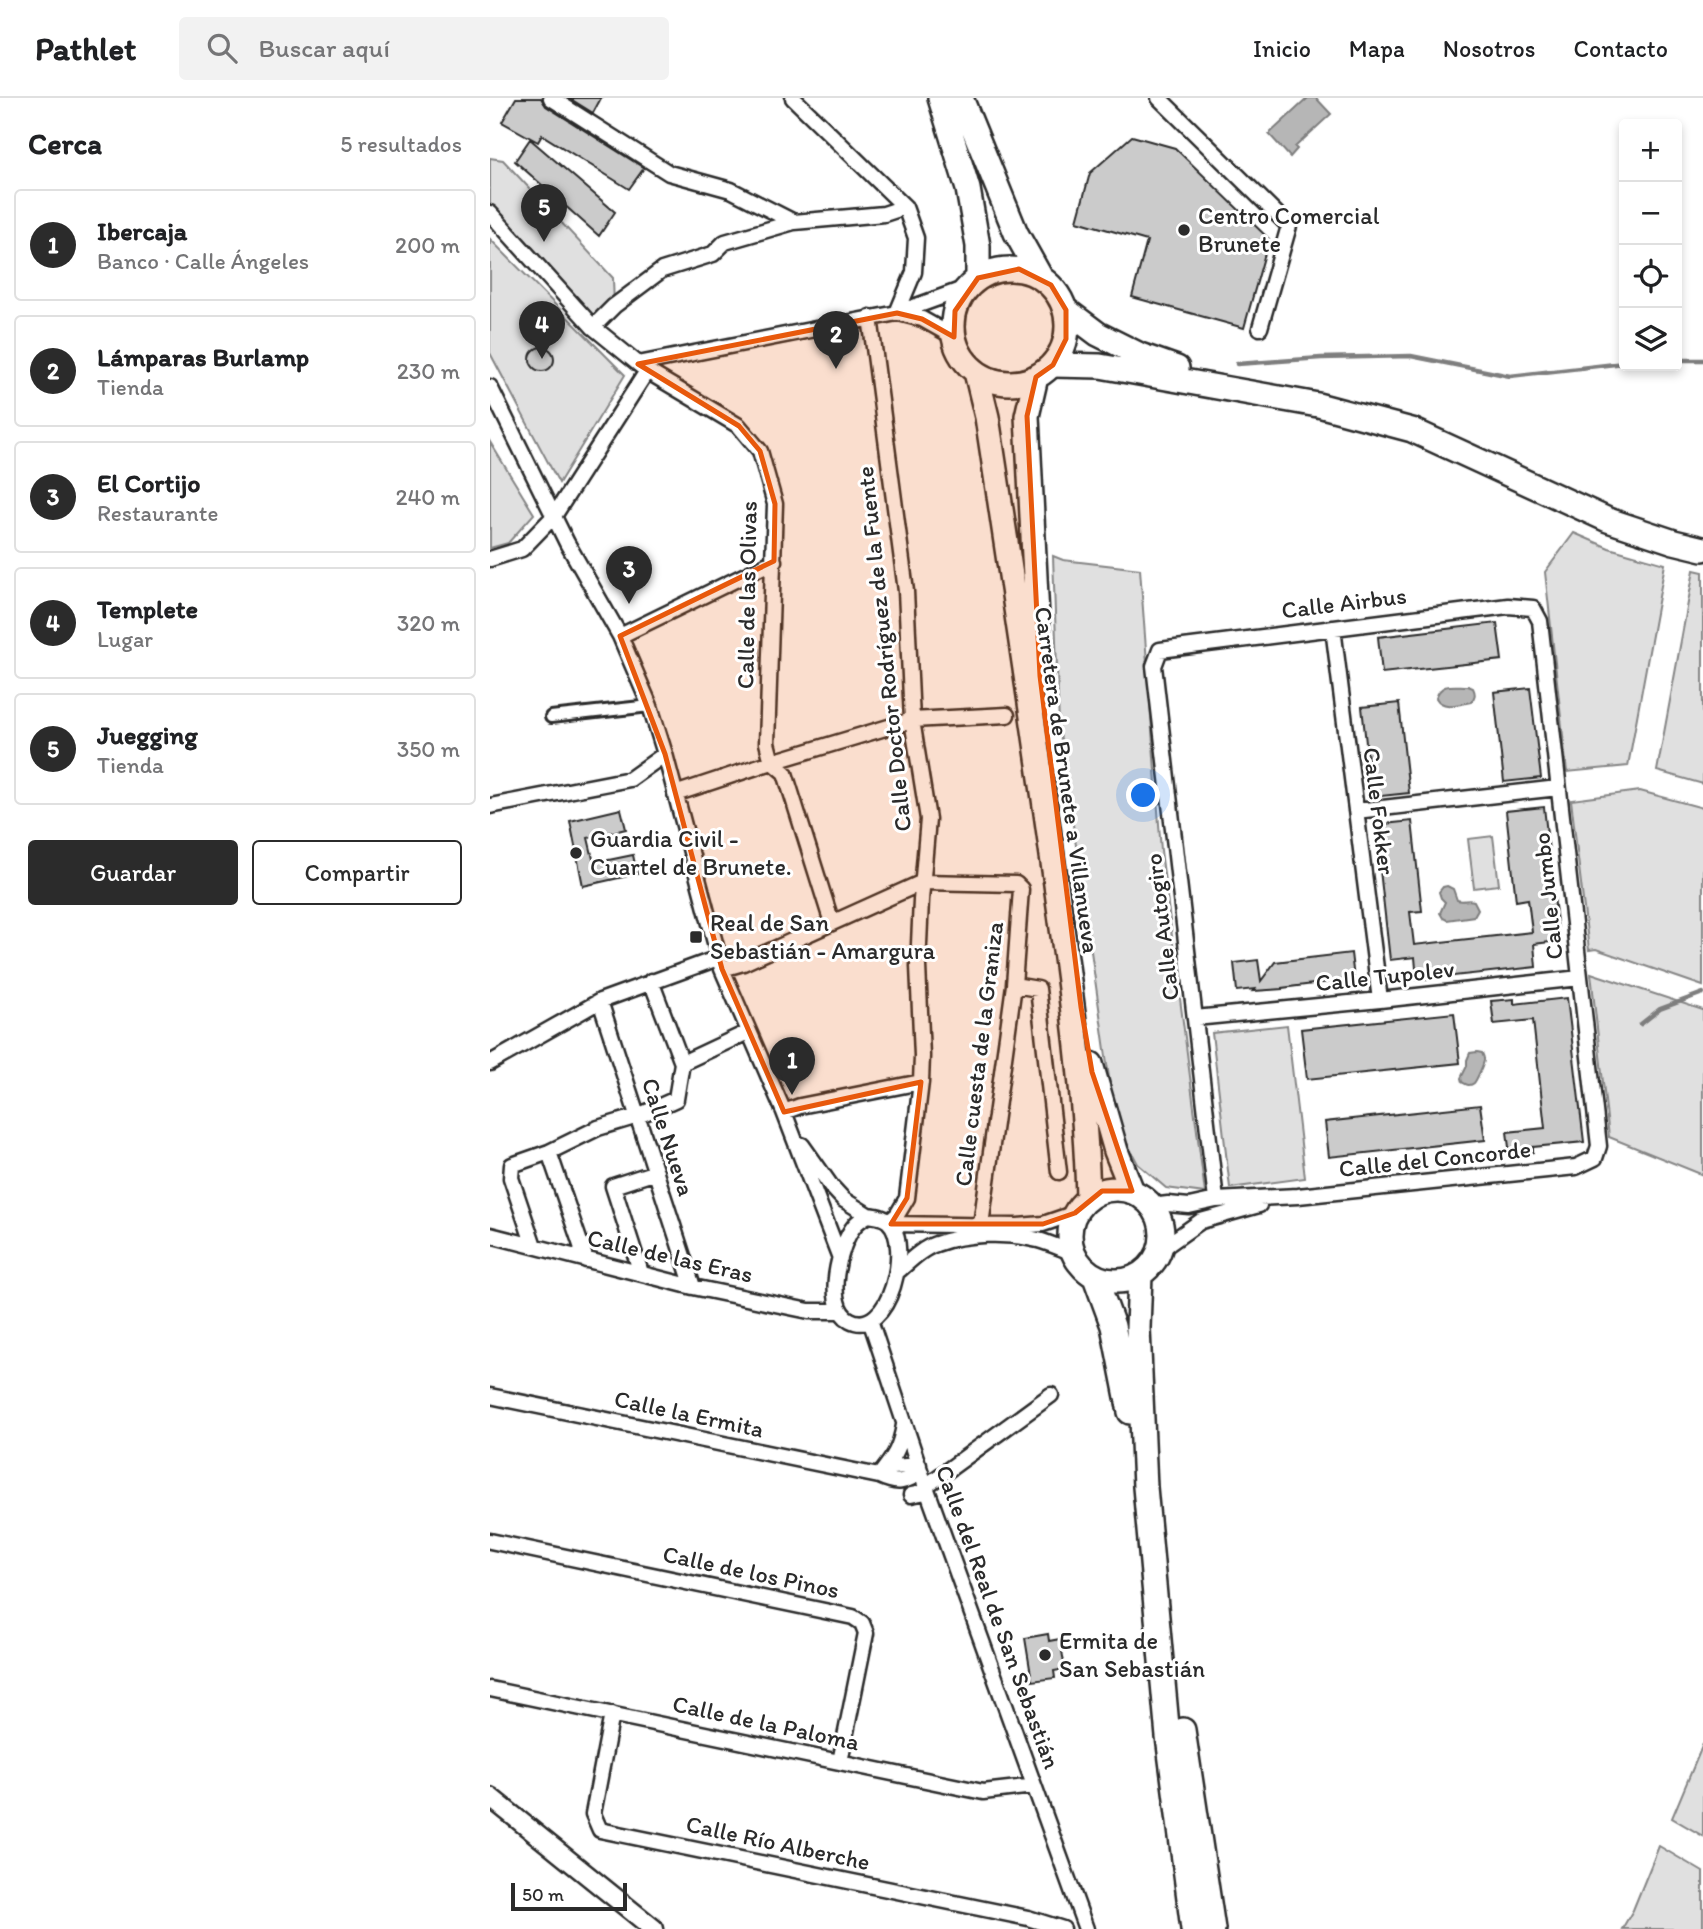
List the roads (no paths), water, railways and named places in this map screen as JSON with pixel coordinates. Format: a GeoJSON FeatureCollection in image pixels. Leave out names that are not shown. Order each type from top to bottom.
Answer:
{"type":"FeatureCollection","features":[{"type":"Feature","properties":{"kind":"main road"},"geometry":{"type":"LineString","coordinates":[[940,98],[968,189],[978,246],[972,283],[954,311],[954,337],[958,350],[976,372],[995,381],[1016,383],[1044,371],[1100,366],[1318,405],[1412,430],[1608,520],[1703,549]]}},
{"type":"Feature","properties":{"kind":"main road"},"geometry":{"type":"LineString","coordinates":[[961,98],[1016,233],[1040,276]]}},
{"type":"Feature","properties":{"kind":"main road"},"geometry":{"type":"LineString","coordinates":[[972,283],[998,270],[1019,269],[1040,276],[1051,285],[1066,310],[1066,340],[1044,371]]}},
{"type":"Feature","properties":{"kind":"main road"},"geometry":{"type":"LineString","coordinates":[[1066,310],[1098,334],[1140,355],[1250,393]]}},
{"type":"Feature","properties":{"kind":"main road","name":"Carretera de Brunete a Villanueva"},"geometry":{"type":"LineString","coordinates":[[1044,371],[1027,416],[1040,676],[1048,765],[1092,1072],[1115,1151],[1132,1191]]}},
{"type":"Feature","properties":{"kind":"main road","name":"Carretera de Brunete a Villanueva"},"geometry":{"type":"LineString","coordinates":[[976,372],[988,417],[1071,993],[1083,1098],[1082,1205]]}},
{"type":"Feature","properties":{"kind":"main road"},"geometry":{"type":"LineString","coordinates":[[1117,1188],[1132,1191],[1152,1206],[1160,1220],[1163,1235],[1160,1250],[1153,1264],[1140,1275],[1118,1281],[1095,1277],[1086,1271],[1073,1253],[1069,1240],[1070,1226],[1082,1205],[1102,1191],[1117,1188]]}},
{"type":"Feature","properties":{"kind":"main road"},"geometry":{"type":"LineString","coordinates":[[1140,1275],[1138,1328],[1145,1487],[1168,1737],[1193,1929]]}},
{"type":"Feature","properties":{"kind":"main road"},"geometry":{"type":"LineString","coordinates":[[1095,1277],[1113,1326],[1145,1487]]}},
{"type":"Feature","properties":{"kind":"main road"},"geometry":{"type":"LineString","coordinates":[[1154,1576],[1174,1667],[1213,1929]]}},
{"type":"Feature","properties":{"kind":"street"},"geometry":{"type":"LineString","coordinates":[[551,98],[669,173],[731,190],[794,222]]}},
{"type":"Feature","properties":{"kind":"street"},"geometry":{"type":"LineString","coordinates":[[1159,98],[1289,226],[1260,328]]}},
{"type":"Feature","properties":{"kind":"street"},"geometry":{"type":"LineString","coordinates":[[799,100],[905,207],[916,238],[915,261],[914,272],[897,313]]}},
{"type":"Feature","properties":{"kind":"street"},"geometry":{"type":"LineString","coordinates":[[593,327],[614,306],[662,270],[713,254],[726,242],[794,222],[884,214],[905,207]]}},
{"type":"Feature","properties":{"kind":"street","name":"Calle de las Olivas"},"geometry":{"type":"LineString","coordinates":[[490,213],[593,327],[642,367],[739,426],[760,450],[775,504],[767,743],[772,762],[785,773],[832,923]]}},
{"type":"Feature","properties":{"kind":"street"},"geometry":{"type":"LineString","coordinates":[[490,559],[522,549],[554,516],[642,367],[897,313],[972,283]]}},
{"type":"Feature","properties":{"kind":"street"},"geometry":{"type":"LineString","coordinates":[[897,313],[922,319],[954,337]]}},
{"type":"Feature","properties":{"kind":"street","name":"Calle Doctor Rodríguez de la Fuente"},"geometry":{"type":"LineString","coordinates":[[870,317],[906,591],[912,720],[928,819],[918,966],[921,1082],[907,1198],[890,1223]]}},
{"type":"Feature","properties":{"kind":"street"},"geometry":{"type":"LineString","coordinates":[[490,387],[567,543],[620,636],[650,706],[720,964],[786,1118],[840,1258]]}},
{"type":"Feature","properties":{"kind":"street"},"geometry":{"type":"LineString","coordinates":[[620,636],[774,561]]}},
{"type":"Feature","properties":{"kind":"street","name":"Calle Airbus"},"geometry":{"type":"LineString","coordinates":[[1160,650],[1508,606],[1533,608]]}},
{"type":"Feature","properties":{"kind":"street","name":"Calle Jumbo"},"geometry":{"type":"LineString","coordinates":[[1533,608],[1540,621],[1599,1146],[1595,1158],[1576,1167]]}},
{"type":"Feature","properties":{"kind":"street","name":"Calle Fokker"},"geometry":{"type":"LineString","coordinates":[[1333,628],[1380,1000]]}},
{"type":"Feature","properties":{"kind":"street","name":"Calle Autogiro"},"geometry":{"type":"LineString","coordinates":[[1160,650],[1154,666],[1216,1200]]}},
{"type":"Feature","properties":{"kind":"street"},"geometry":{"type":"LineString","coordinates":[[551,717],[650,706]]}},
{"type":"Feature","properties":{"kind":"street"},"geometry":{"type":"LineString","coordinates":[[675,794],[912,720],[1007,716]]}},
{"type":"Feature","properties":{"kind":"street"},"geometry":{"type":"LineString","coordinates":[[490,806],[630,779],[665,754]]}},
{"type":"Feature","properties":{"kind":"street"},"geometry":{"type":"LineString","coordinates":[[1356,811],[1559,788]]}},
{"type":"Feature","properties":{"kind":"street"},"geometry":{"type":"LineString","coordinates":[[490,1063],[600,1001],[651,981],[720,964],[743,963],[923,883]]}},
{"type":"Feature","properties":{"kind":"street","name":"Calle cuesta de la Graniza"},"geometry":{"type":"LineString","coordinates":[[923,883],[1016,884],[1021,889],[1014,985],[981,1225]]}},
{"type":"Feature","properties":{"kind":"street","name":"Calle Tupolev"},"geometry":{"type":"LineString","coordinates":[[1195,1018],[1580,978]]}},
{"type":"Feature","properties":{"kind":"street"},"geometry":{"type":"LineString","coordinates":[[534,1247],[510,1178],[512,1165],[549,1152],[598,1128],[638,1116],[676,1100],[682,1063],[651,981]]}},
{"type":"Feature","properties":{"kind":"street"},"geometry":{"type":"LineString","coordinates":[[1014,985],[1038,989],[1059,1172]]}},
{"type":"Feature","properties":{"kind":"street","name":"Calle Nueva"},"geometry":{"type":"LineString","coordinates":[[600,1001],[693,1287]]}},
{"type":"Feature","properties":{"kind":"street"},"geometry":{"type":"LineString","coordinates":[[682,1063],[748,1032]]}},
{"type":"Feature","properties":{"kind":"street"},"geometry":{"type":"LineString","coordinates":[[786,1118],[800,1106],[921,1082]]}},
{"type":"Feature","properties":{"kind":"street"},"geometry":{"type":"LineString","coordinates":[[786,1118],[831,1186],[844,1199],[868,1215],[883,1218],[894,1229],[898,1248],[897,1272],[891,1294],[880,1313],[859,1323],[846,1318],[840,1311],[835,1294],[837,1272],[847,1238],[855,1225],[868,1215]]}},
{"type":"Feature","properties":{"kind":"street"},"geometry":{"type":"LineString","coordinates":[[549,1152],[586,1259]]}},
{"type":"Feature","properties":{"kind":"street","name":"Calle del Concorde"},"geometry":{"type":"LineString","coordinates":[[1152,1206],[1189,1206],[1216,1200],[1298,1196],[1576,1167]]}},
{"type":"Feature","properties":{"kind":"street"},"geometry":{"type":"LineString","coordinates":[[641,1273],[613,1186],[656,1172]]}},
{"type":"Feature","properties":{"kind":"street","name":"Calle del Concorde"},"geometry":{"type":"LineString","coordinates":[[1160,1250],[1201,1221],[1298,1196]]}},
{"type":"Feature","properties":{"kind":"street"},"geometry":{"type":"LineString","coordinates":[[890,1223],[1018,1226],[1043,1224],[1082,1205]]}},
{"type":"Feature","properties":{"kind":"street","name":"Calle de las Eras"},"geometry":{"type":"LineString","coordinates":[[490,1235],[693,1287],[809,1311],[840,1311]]}},
{"type":"Feature","properties":{"kind":"street"},"geometry":{"type":"LineString","coordinates":[[897,1272],[935,1244],[970,1236],[997,1235],[1038,1240],[1073,1253]]}},
{"type":"Feature","properties":{"kind":"street","name":"Calle del Real de San Sebastián"},"geometry":{"type":"LineString","coordinates":[[870,1320],[922,1475],[1086,1929]]}},
{"type":"Feature","properties":{"kind":"street"},"geometry":{"type":"LineString","coordinates":[[911,1495],[921,1493],[922,1475],[1051,1395]]}},
{"type":"Feature","properties":{"kind":"street","name":"Calle la Ermita"},"geometry":{"type":"LineString","coordinates":[[490,1396],[885,1479],[905,1482],[922,1475]]}},
{"type":"Feature","properties":{"kind":"street"},"geometry":{"type":"LineString","coordinates":[[885,1479],[901,1442],[904,1422]]}},
{"type":"Feature","properties":{"kind":"street","name":"Calle la Ermita"},"geometry":{"type":"LineString","coordinates":[[885,1479],[911,1495],[937,1517]]}},
{"type":"Feature","properties":{"kind":"street","name":"Calle de los Pinos"},"geometry":{"type":"LineString","coordinates":[[490,1541],[853,1617],[862,1623],[866,1633],[840,1762]]}},
{"type":"Feature","properties":{"kind":"street","name":"Calle de la Paloma"},"geometry":{"type":"LineString","coordinates":[[490,1689],[983,1791],[1034,1786]]}},
{"type":"Feature","properties":{"kind":"street","name":"Calle Río Alberche"},"geometry":{"type":"LineString","coordinates":[[612,1714],[593,1814],[600,1830],[1028,1918],[1063,1929]]}},
{"type":"Feature","properties":{"kind":"street"},"geometry":{"type":"LineString","coordinates":[[490,1797],[654,1929]]}},
{"type":"Feature","properties":{"kind":"waterway"},"geometry":{"type":"LineString","coordinates":[[1237,364],[1321,358],[1411,356],[1510,376],[1619,364]]}},
{"type":"Feature","properties":{"kind":"waterway"},"geometry":{"type":"LineString","coordinates":[[1682,360],[1703,360]]}},
{"type":"Feature","properties":{"kind":"waterway"},"geometry":{"type":"LineString","coordinates":[[1641,1024],[1660,1009],[1703,993]]}},
{"type":"Feature","properties":{"kind":"place","name":"Centro Comercial Brunete"},"geometry":{"type":"Point","coordinates":[1184,230]}},
{"type":"Feature","properties":{"kind":"place","name":"Juegging"},"geometry":{"type":"Point","coordinates":[544,242]}},
{"type":"Feature","properties":{"kind":"place","name":"Templete"},"geometry":{"type":"Point","coordinates":[542,359]}},
{"type":"Feature","properties":{"kind":"place","name":"Lámparas Burlamp"},"geometry":{"type":"Point","coordinates":[836,369]}},
{"type":"Feature","properties":{"kind":"place","name":"El Cortijo"},"geometry":{"type":"Point","coordinates":[629,604]}},
{"type":"Feature","properties":{"kind":"place","name":"Guardia Civil - Cuartel de Brunete."},"geometry":{"type":"Point","coordinates":[576,853]}},
{"type":"Feature","properties":{"kind":"place","name":"Real de San Sebastián - Amargura"},"geometry":{"type":"Point","coordinates":[696,937]}},
{"type":"Feature","properties":{"kind":"place","name":"Ibercaja"},"geometry":{"type":"Point","coordinates":[792,1095]}},
{"type":"Feature","properties":{"kind":"place","name":"Ermita de San Sebastián"},"geometry":{"type":"Point","coordinates":[1045,1655]}}]}
